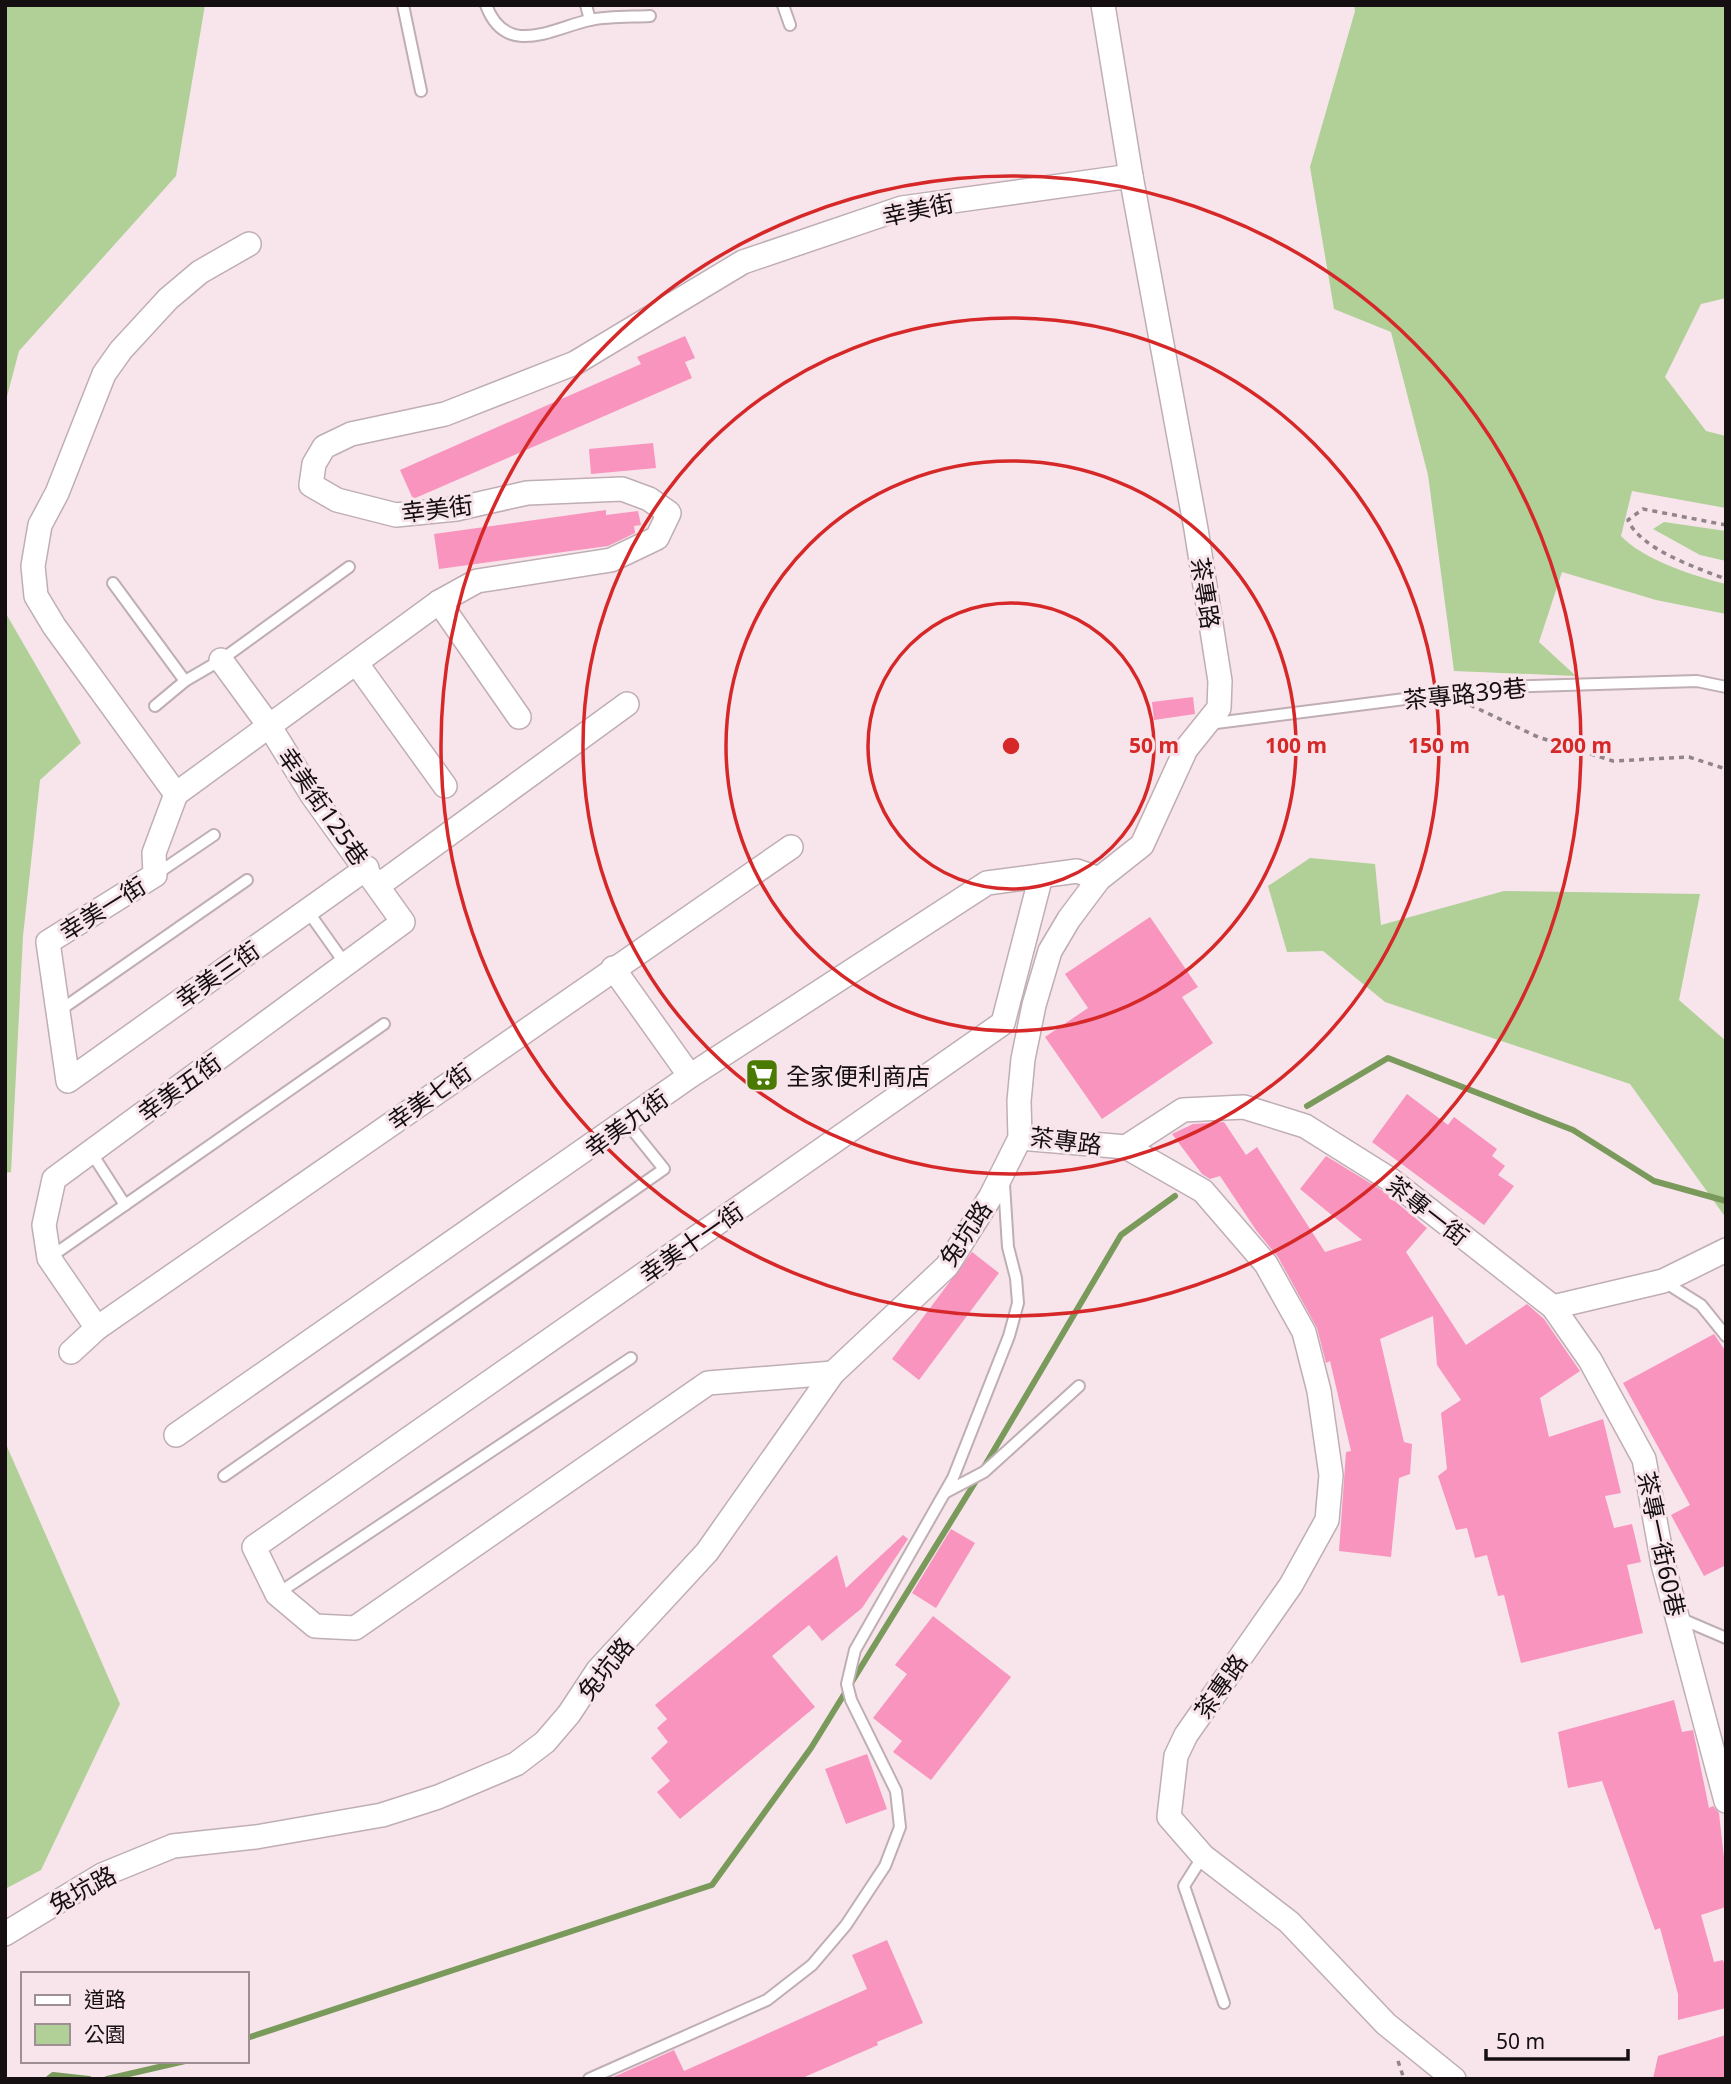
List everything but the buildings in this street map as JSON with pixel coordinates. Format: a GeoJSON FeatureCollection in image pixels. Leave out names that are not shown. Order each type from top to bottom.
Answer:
{"type":"FeatureCollection","features":[{"type":"Feature","properties":{"kind":"street","name":"茶專路"},"geometry":{"type":"LineString","coordinates":[[1103,5],[1131,176],[1196,529],[1220,681],[1219,708],[1186,749],[1142,845],[1099,879],[1069,919],[1050,951],[1034,1005],[1018,1101],[1020,1138],[1126,1147],[1203,1191],[1266,1264],[1304,1332],[1319,1391],[1331,1475],[1327,1520],[1291,1585],[1186,1735],[1176,1756],[1169,1817],[1203,1856],[1289,1922],[1386,2024],[1454,2079]]}},
{"type":"Feature","properties":{"kind":"street","name":"幸美街"},"geometry":{"type":"LineString","coordinates":[[176,794],[357,664],[439,601],[477,581],[611,560],[657,538],[669,513],[649,499],[622,489],[527,493],[456,509],[396,515],[364,509],[337,500],[311,485],[314,464],[324,447],[351,434],[444,414],[575,363],[743,262],[902,208],[1131,176]]}},
{"type":"Feature","properties":{"kind":"street"},"geometry":{"type":"LineString","coordinates":[[176,794],[54,626],[36,596],[33,566],[40,525],[57,494],[104,374],[121,350],[168,299],[200,272],[249,244]]}},
{"type":"Feature","properties":{"kind":"street"},"geometry":{"type":"LineString","coordinates":[[439,601],[519,717]]}},
{"type":"Feature","properties":{"kind":"street","name":"幸美街125巷"},"geometry":{"type":"LineString","coordinates":[[221,660],[373,877]]}},
{"type":"Feature","properties":{"kind":"street"},"geometry":{"type":"LineString","coordinates":[[357,664],[445,786]]}},
{"type":"Feature","properties":{"kind":"street","name":"幸美三街"},"geometry":{"type":"LineString","coordinates":[[59,1011],[68,1081],[307,910],[373,877],[627,705]]}},
{"type":"Feature","properties":{"kind":"street","name":"幸美一街"},"geometry":{"type":"LineString","coordinates":[[59,1011],[48,942],[155,875],[154,853],[176,794]]}},
{"type":"Feature","properties":{"kind":"street","name":"幸美七街"},"geometry":{"type":"LineString","coordinates":[[71,1352],[97,1328],[612,968],[791,847]]}},
{"type":"Feature","properties":{"kind":"street","name":"幸美九街"},"geometry":{"type":"LineString","coordinates":[[176,1435],[691,1076],[987,883],[1077,871],[1099,879]]}},
{"type":"Feature","properties":{"kind":"street","name":"幸美十一街"},"geometry":{"type":"LineString","coordinates":[[277,1594],[254,1547],[1003,1023],[1041,876]]}},
{"type":"Feature","properties":{"kind":"street","name":"幸美五街"},"geometry":{"type":"LineString","coordinates":[[97,1328],[49,1258],[44,1225],[54,1179],[403,922],[373,877]]}},
{"type":"Feature","properties":{"kind":"street"},"geometry":{"type":"LineString","coordinates":[[612,968],[691,1076]]}},
{"type":"Feature","properties":{"kind":"street","name":"茶專一街"},"geometry":{"type":"LineString","coordinates":[[1126,1147],[1183,1110],[1244,1107],[1305,1126],[1391,1180],[1553,1307]]}},
{"type":"Feature","properties":{"kind":"street","name":"兔坑路"},"geometry":{"type":"LineString","coordinates":[[5,1934],[102,1875],[173,1846],[256,1838],[382,1815],[438,1797],[516,1764],[545,1742],[569,1714],[598,1670],[707,1552],[833,1373],[947,1266],[1020,1138]]}},
{"type":"Feature","properties":{"kind":"street"},"geometry":{"type":"LineString","coordinates":[[1553,1307],[1662,1281],[1726,1250]]}},
{"type":"Feature","properties":{"kind":"street","name":"茶專一街60巷"},"geometry":{"type":"LineString","coordinates":[[1553,1307],[1590,1360],[1644,1459],[1663,1564],[1726,1801]]}},
{"type":"Feature","properties":{"kind":"street"},"geometry":{"type":"LineString","coordinates":[[277,1594],[315,1626],[355,1628],[708,1383],[833,1373]]}},
{"type":"Feature","properties":{"kind":"lane"},"geometry":{"type":"LineString","coordinates":[[403,5],[421,91]]}},
{"type":"Feature","properties":{"kind":"lane"},"geometry":{"type":"LineString","coordinates":[[486,5],[490,16],[508,33],[532,37],[590,20],[650,16]]}},
{"type":"Feature","properties":{"kind":"lane"},"geometry":{"type":"LineString","coordinates":[[586,5],[590,20]]}},
{"type":"Feature","properties":{"kind":"lane"},"geometry":{"type":"LineString","coordinates":[[783,5],[790,25]]}},
{"type":"Feature","properties":{"kind":"lane"},"geometry":{"type":"LineString","coordinates":[[155,706],[186,681],[221,660],[349,567]]}},
{"type":"Feature","properties":{"kind":"lane"},"geometry":{"type":"LineString","coordinates":[[113,583],[186,681]]}},
{"type":"Feature","properties":{"kind":"lane","name":"茶專路39巷"},"geometry":{"type":"LineString","coordinates":[[1205,724],[1499,687],[1697,681],[1726,687]]}},
{"type":"Feature","properties":{"kind":"lane"},"geometry":{"type":"LineString","coordinates":[[155,875],[214,835]]}},
{"type":"Feature","properties":{"kind":"lane"},"geometry":{"type":"LineString","coordinates":[[59,1011],[247,880]]}},
{"type":"Feature","properties":{"kind":"lane"},"geometry":{"type":"LineString","coordinates":[[307,910],[346,965]]}},
{"type":"Feature","properties":{"kind":"lane"},"geometry":{"type":"LineString","coordinates":[[49,1258],[384,1024]]}},
{"type":"Feature","properties":{"kind":"lane"},"geometry":{"type":"LineString","coordinates":[[224,1476],[664,1169],[627,1123]]}},
{"type":"Feature","properties":{"kind":"lane"},"geometry":{"type":"LineString","coordinates":[[91,1152],[125,1205]]}},
{"type":"Feature","properties":{"kind":"lane"},"geometry":{"type":"LineString","coordinates":[[589,2079],[767,2000],[812,1965],[846,1925],[885,1866],[900,1827],[896,1791],[851,1700],[847,1684],[855,1650],[946,1492],[992,1382],[1017,1303],[1016,1278],[1008,1247],[1004,1213],[1004,1170]]}},
{"type":"Feature","properties":{"kind":"lane"},"geometry":{"type":"LineString","coordinates":[[1662,1281],[1701,1305],[1726,1336]]}},
{"type":"Feature","properties":{"kind":"lane"},"geometry":{"type":"LineString","coordinates":[[277,1594],[631,1357]]}},
{"type":"Feature","properties":{"kind":"lane"},"geometry":{"type":"LineString","coordinates":[[946,1492],[984,1472],[1079,1386]]}},
{"type":"Feature","properties":{"kind":"lane"},"geometry":{"type":"LineString","coordinates":[[1678,1617],[1726,1638]]}},
{"type":"Feature","properties":{"kind":"lane"},"geometry":{"type":"LineString","coordinates":[[1203,1856],[1184,1886],[1224,2003]]}},
{"type":"Feature","properties":{"kind":"path"},"geometry":{"type":"LineString","coordinates":[[1726,525],[1643,509],[1628,520],[1633,534],[1684,562],[1726,579]]}},
{"type":"Feature","properties":{"kind":"path"},"geometry":{"type":"LineString","coordinates":[[1446,694],[1538,737],[1613,761],[1689,757],[1726,769]]}},
{"type":"Feature","properties":{"kind":"green space"},"geometry":{"type":"Polygon","coordinates":[[[5,5],[205,5],[176,176],[19,351],[5,404],[5,5]]]}},
{"type":"Feature","properties":{"kind":"green space"},"geometry":{"type":"Polygon","coordinates":[[[1354,5],[1726,5],[1726,298],[1701,304],[1665,377],[1706,431],[1726,436],[1726,508],[1632,491],[1621,536],[1656,560],[1726,584],[1726,614],[1656,600],[1562,572],[1539,642],[1576,676],[1454,671],[1428,475],[1391,332],[1334,309],[1310,167],[1355,11],[1354,5]]]}},
{"type":"Feature","properties":{"kind":"green space"},"geometry":{"type":"Polygon","coordinates":[[[1664,522],[1726,531],[1726,561],[1700,555],[1653,529],[1664,522]]]}},
{"type":"Feature","properties":{"kind":"green space"},"geometry":{"type":"Polygon","coordinates":[[[5,612],[81,743],[40,780],[23,936],[11,1172],[5,1173],[5,612]]]}},
{"type":"Feature","properties":{"kind":"green space"},"geometry":{"type":"Polygon","coordinates":[[[1310,858],[1375,864],[1381,925],[1504,891],[1700,894],[1679,1000],[1726,1041],[1726,1218],[1630,1084],[1385,1002],[1323,951],[1287,952],[1268,886],[1310,858]]]}},
{"type":"Feature","properties":{"kind":"green space"},"geometry":{"type":"Polygon","coordinates":[[[5,1442],[120,1704],[41,1870],[5,1889],[5,1442]]]}},
{"type":"Feature","properties":{"kind":"waterway"},"geometry":{"type":"LineString","coordinates":[[1307,1106],[1388,1058],[1573,1130],[1654,1181],[1726,1201]]}},
{"type":"Feature","properties":{"kind":"waterway"},"geometry":{"type":"LineString","coordinates":[[984,1467],[1121,1235],[1175,1196]]}},
{"type":"Feature","properties":{"kind":"waterway"},"geometry":{"type":"LineString","coordinates":[[248,2038],[712,1885],[811,1748],[979,1476]]}},
{"type":"Feature","properties":{"kind":"waterway"},"geometry":{"type":"LineString","coordinates":[[107,2079],[176,2063]]}},
{"type":"Feature","properties":{"kind":"waterway"},"geometry":{"type":"LineString","coordinates":[[48,2079],[53,2075],[89,2079]]}},
{"type":"Feature","properties":{"kind":"place","name":"全家便利商店"},"geometry":{"type":"Point","coordinates":[762,1075]}}]}
